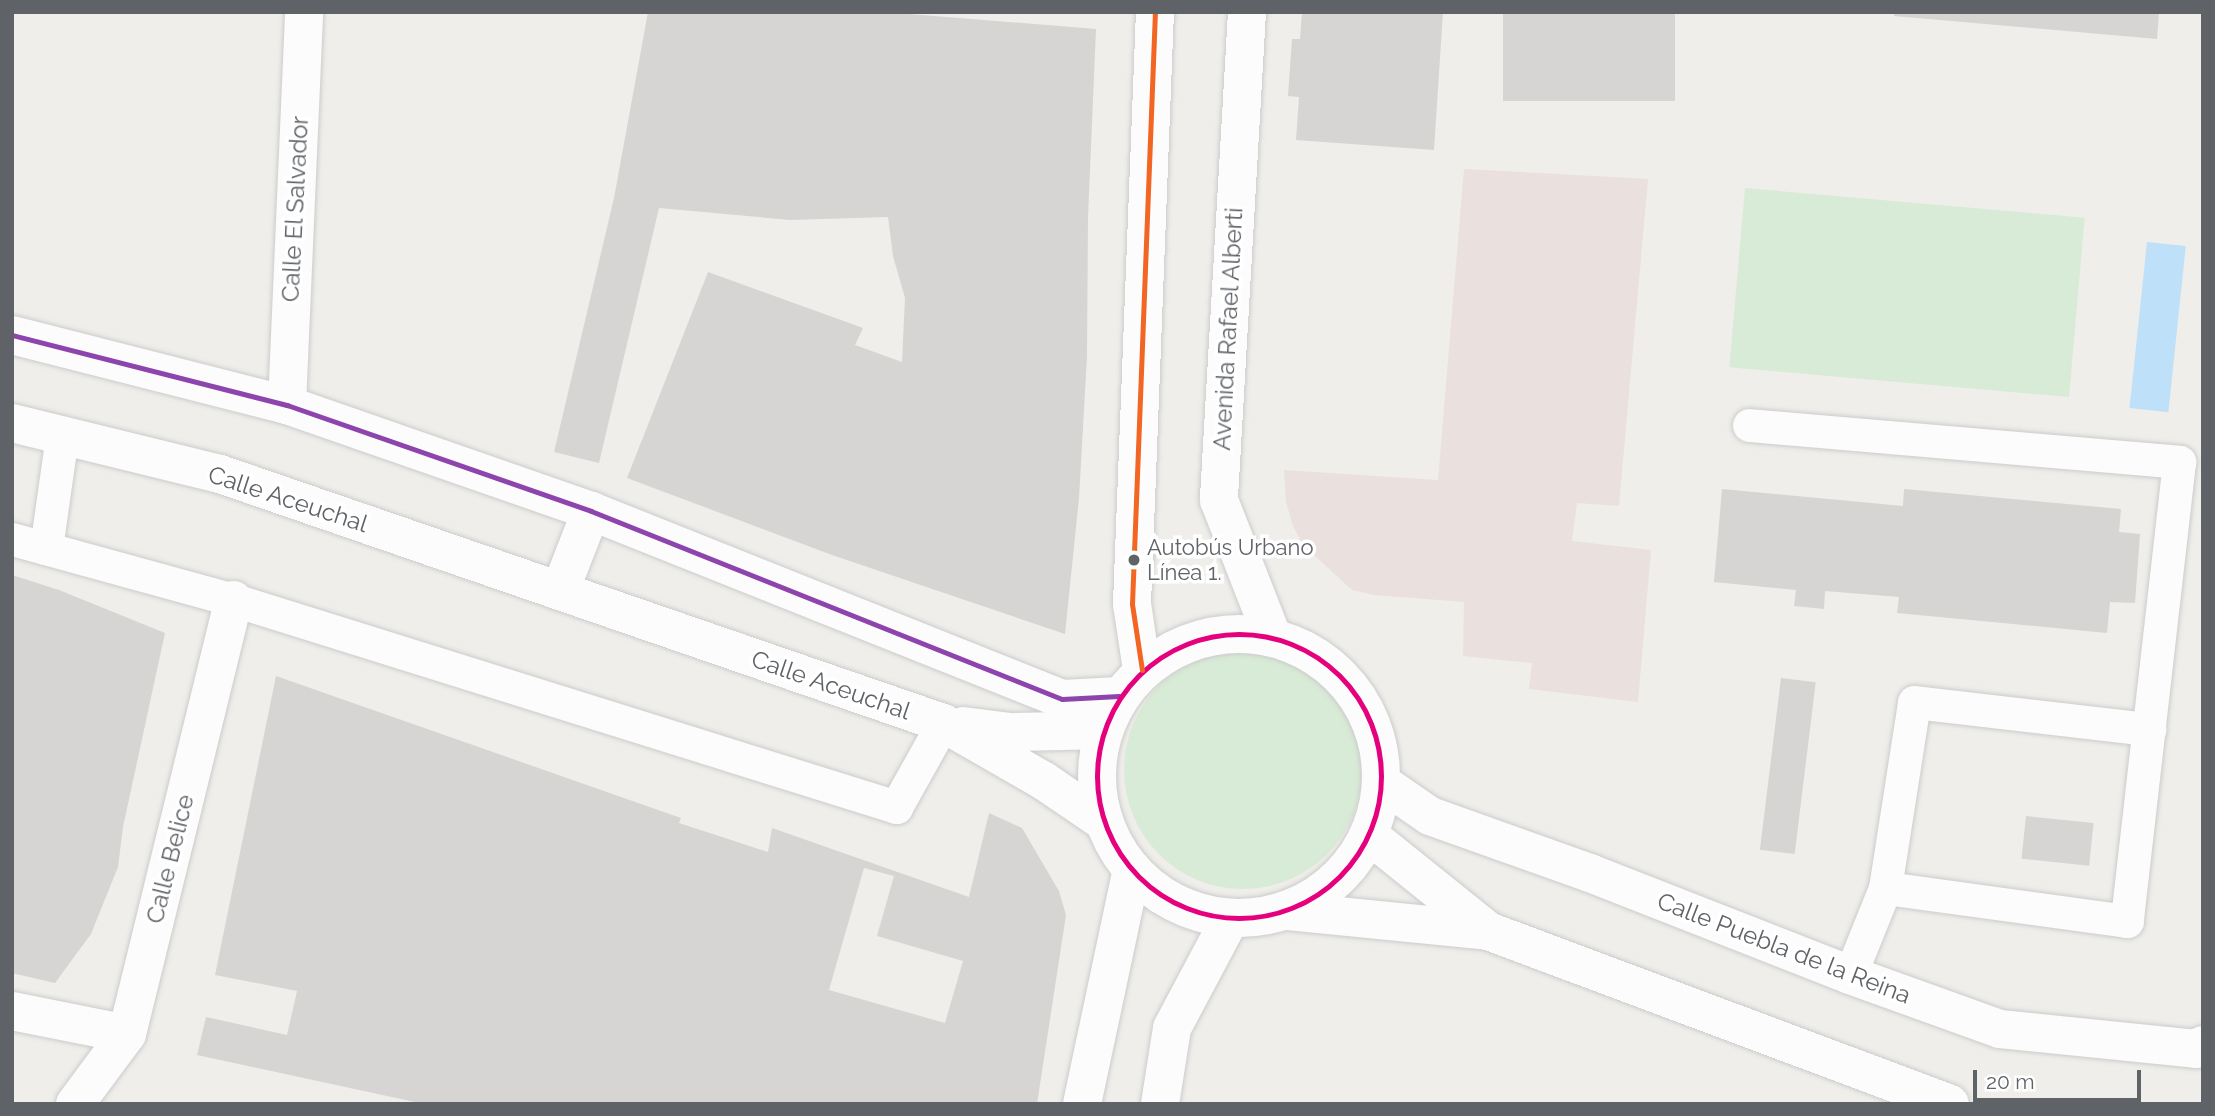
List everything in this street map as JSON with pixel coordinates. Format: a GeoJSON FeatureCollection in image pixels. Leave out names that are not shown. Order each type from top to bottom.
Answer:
{"type":"FeatureCollection","features":[{"type":"Feature","properties":{"kind":"street","name":"Calle El Salvador"},"geometry":{"type":"LineString","coordinates":[[287,405],[304,12]]}},
{"type":"Feature","properties":{"kind":"street"},"geometry":{"type":"LineString","coordinates":[[12,335],[287,405],[591,511],[1062,699],[1131,682],[1182,644],[1226,632],[1272,636],[1318,656],[1353,690],[1376,734],[1382,783],[1370,836],[1340,876],[1321,893],[1288,911],[1260,917],[1230,919],[1194,911],[1160,895],[1132,869],[1104,822],[1097,792],[1097,761],[1103,730],[1131,682],[1155,12]]}},
{"type":"Feature","properties":{"kind":"street","name":"Avenida Rafael Alberti"},"geometry":{"type":"LineString","coordinates":[[1247,12],[1219,500],[1272,636]]}},
{"type":"Feature","properties":{"kind":"street","name":"Calle Aceuchal"},"geometry":{"type":"LineString","coordinates":[[12,423],[220,474],[943,723],[1044,781],[1104,822]]}},
{"type":"Feature","properties":{"kind":"street"},"geometry":{"type":"LineString","coordinates":[[560,591],[591,511]]}},
{"type":"Feature","properties":{"kind":"street","name":"Calle Belice"},"geometry":{"type":"LineString","coordinates":[[75,1104],[127,1034],[233,600]]}},
{"type":"Feature","properties":{"kind":"street","name":"Calle Aceuchal"},"geometry":{"type":"LineString","coordinates":[[943,723],[1009,732],[1103,730]]}},
{"type":"Feature","properties":{"kind":"street","name":"Calle Puebla de la Reina"},"geometry":{"type":"LineString","coordinates":[[1382,783],[1430,816],[1590,873],[1850,975],[2000,1029],[2196,1049],[2203,1045]]}},
{"type":"Feature","properties":{"kind":"street"},"geometry":{"type":"LineString","coordinates":[[1370,836],[1488,931]]}},
{"type":"Feature","properties":{"kind":"street"},"geometry":{"type":"LineString","coordinates":[[1082,1104],[1132,869]]}},
{"type":"Feature","properties":{"kind":"street"},"geometry":{"type":"LineString","coordinates":[[1288,911],[1488,931],[1950,1104]]}},
{"type":"Feature","properties":{"kind":"street"},"geometry":{"type":"LineString","coordinates":[[1160,1104],[1172,1028],[1230,919]]}},
{"type":"Feature","properties":{"kind":"street"},"geometry":{"type":"LineString","coordinates":[[12,1011],[127,1034]]}},
{"type":"Feature","properties":{"kind":"lane"},"geometry":{"type":"LineString","coordinates":[[1749,425],[2179,462],[2127,921],[1885,888]]}},
{"type":"Feature","properties":{"kind":"lane"},"geometry":{"type":"LineString","coordinates":[[46,548],[62,435]]}},
{"type":"Feature","properties":{"kind":"lane"},"geometry":{"type":"LineString","coordinates":[[12,538],[233,600],[896,807],[943,723]]}},
{"type":"Feature","properties":{"kind":"lane"},"geometry":{"type":"LineString","coordinates":[[1850,975],[1885,888],[1914,702],[2149,729]]}},
{"type":"Feature","properties":{"kind":"shaded area"},"geometry":{"type":"Polygon","coordinates":[[[1464,169],[1648,179],[1619,506],[1577,503],[1572,541],[1651,550],[1638,702],[1529,689],[1532,663],[1463,656],[1464,602],[1374,595],[1352,590],[1303,545],[1293,526],[1286,502],[1284,470],[1438,480],[1464,169]]]}},
{"type":"Feature","properties":{"kind":"green space"},"geometry":{"type":"Polygon","coordinates":[[[1745,188],[2085,218],[2069,397],[1729,367],[1745,188]]]}},
{"type":"Feature","properties":{"kind":"green space"},"geometry":{"type":"Polygon","coordinates":[[[1243,651],[1288,660],[1309,671],[1327,686],[1342,704],[1353,725],[1362,770],[1353,815],[1342,836],[1327,854],[1309,869],[1288,880],[1243,889],[1198,880],[1177,869],[1159,854],[1144,836],[1133,815],[1124,770],[1133,725],[1144,704],[1159,686],[1177,671],[1198,660],[1243,651]]]}},
{"type":"Feature","properties":{"kind":"water"},"geometry":{"type":"Polygon","coordinates":[[[2147,242],[2186,246],[2168,412],[2130,408],[2147,242]]]}},
{"type":"Feature","properties":{"kind":"building"},"geometry":{"type":"Polygon","coordinates":[[[648,12],[884,12],[1096,29],[1088,217],[1087,357],[1079,498],[1065,634],[832,555],[627,478],[708,272],[863,328],[855,345],[902,362],[905,298],[893,256],[888,217],[790,220],[659,208],[599,463],[554,452],[614,198],[648,12]]]}},
{"type":"Feature","properties":{"kind":"building"},"geometry":{"type":"Polygon","coordinates":[[[1302,12],[1443,12],[1434,150],[1296,140],[1299,97],[1288,96],[1292,39],[1300,39],[1302,12]]]}},
{"type":"Feature","properties":{"kind":"building"},"geometry":{"type":"Polygon","coordinates":[[[1503,12],[1675,12],[1675,101],[1503,101],[1503,12]]]}},
{"type":"Feature","properties":{"kind":"building"},"geometry":{"type":"Polygon","coordinates":[[[1894,12],[2159,12],[2157,39],[1894,16],[1894,12]]]}},
{"type":"Feature","properties":{"kind":"building"},"geometry":{"type":"Polygon","coordinates":[[[1722,489],[1903,506],[1904,489],[2121,509],[2119,532],[2140,534],[2135,603],[2110,602],[2107,633],[1897,613],[1899,597],[1825,591],[1824,609],[1794,606],[1796,590],[1714,582],[1722,489]]]}},
{"type":"Feature","properties":{"kind":"building"},"geometry":{"type":"Polygon","coordinates":[[[12,575],[59,590],[165,633],[123,827],[118,867],[91,934],[55,983],[12,973],[12,575]]]}},
{"type":"Feature","properties":{"kind":"building"},"geometry":{"type":"Polygon","coordinates":[[[276,676],[681,818],[679,823],[768,852],[772,828],[969,897],[989,813],[1022,828],[1059,891],[1066,915],[1037,1104],[424,1104],[197,1055],[206,1017],[287,1035],[297,991],[215,975],[276,676]],[[864,868],[829,990],[945,1023],[963,961],[877,936],[894,876],[864,868]]]}},
{"type":"Feature","properties":{"kind":"building"},"geometry":{"type":"Polygon","coordinates":[[[1781,678],[1816,682],[1795,854],[1760,850],[1781,678]]]}},
{"type":"Feature","properties":{"kind":"building"},"geometry":{"type":"Polygon","coordinates":[[[2026,816],[2094,823],[2089,866],[2022,859],[2026,816]]]}},
{"type":"Feature","properties":{"kind":"transit line"},"geometry":{"type":"LineString","coordinates":[[1142,670],[1132,604],[1155,12]]}},
{"type":"Feature","properties":{"kind":"transit line"},"geometry":{"type":"LineString","coordinates":[[12,335],[287,405],[591,511],[1062,699],[1119,696]]}},
{"type":"Feature","properties":{"kind":"transit line"},"geometry":{"type":"LineString","coordinates":[[1253,634],[1267,636],[1306,650],[1340,675],[1365,709],[1371,722],[1379,748],[1381,776],[1379,804],[1371,830],[1365,843],[1340,877],[1306,902],[1293,908],[1267,916],[1225,918],[1211,916],[1172,902],[1138,877],[1113,843],[1107,830],[1099,804],[1097,762],[1099,748],[1113,709],[1138,675],[1172,650],[1185,644],[1211,636],[1253,634]]}},
{"type":"Feature","properties":{"kind":"place","name":"Autobús Urbano Línea 1."},"geometry":{"type":"Point","coordinates":[1134,560]}}]}
